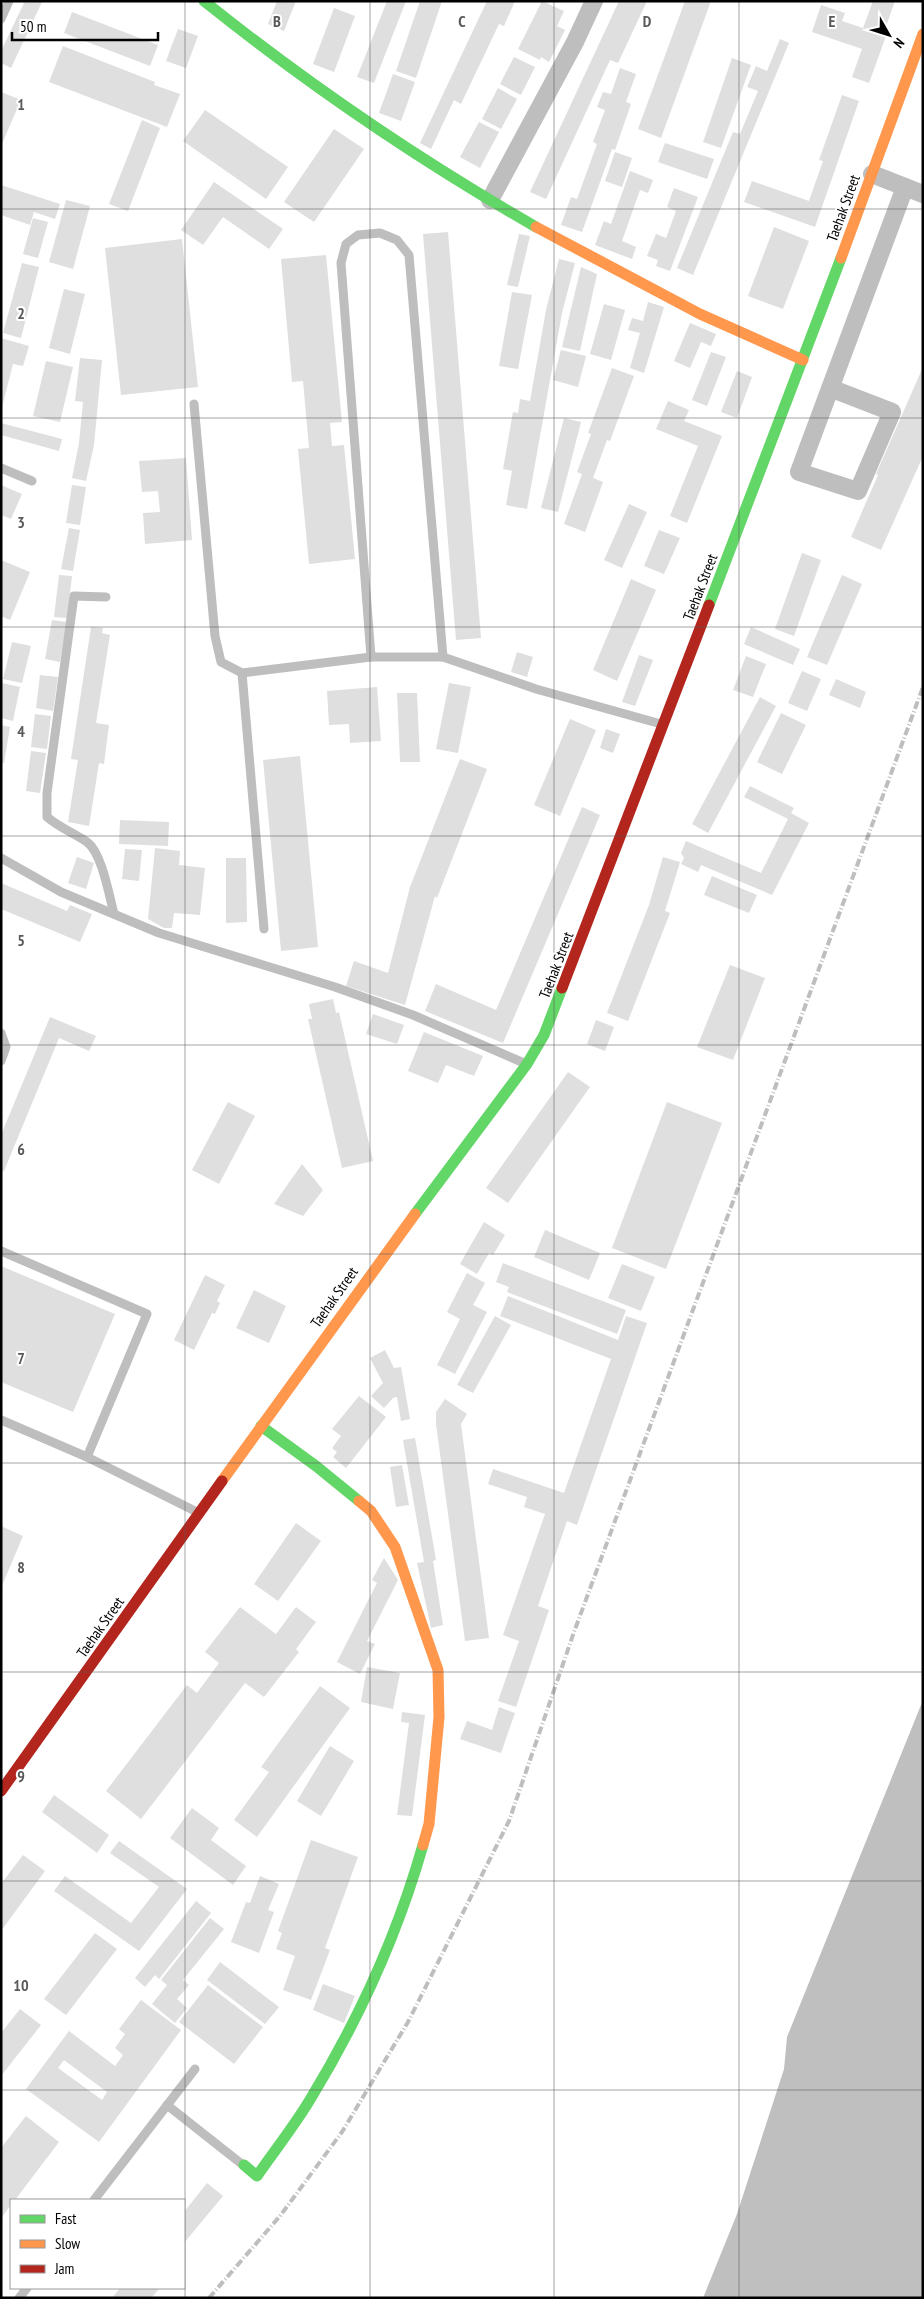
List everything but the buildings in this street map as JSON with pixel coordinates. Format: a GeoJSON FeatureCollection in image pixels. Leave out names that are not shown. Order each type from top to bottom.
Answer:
{"type":"FeatureCollection","features":[{"type":"Feature","properties":{"kind":"main road"},"geometry":{"type":"LineString","coordinates":[[204,1],[241,32],[387,137],[490,200],[687,308],[803,360]]}},
{"type":"Feature","properties":{"kind":"main road","name":"Taehak Street"},"geometry":{"type":"LineString","coordinates":[[1,1791],[398,1234],[527,1064],[544,1035],[803,360],[923,34]]}},
{"type":"Feature","properties":{"kind":"main road"},"geometry":{"type":"LineString","coordinates":[[244,2166],[257,2176],[312,2098],[363,2003],[409,1894],[429,1824],[439,1717],[438,1670],[395,1548],[371,1511],[316,1466],[261,1426]]}},
{"type":"Feature","properties":{"kind":"street"},"geometry":{"type":"LineString","coordinates":[[490,200],[575,42],[594,1]]}},
{"type":"Feature","properties":{"kind":"street"},"geometry":{"type":"LineString","coordinates":[[872,174],[923,194]]}},
{"type":"Feature","properties":{"kind":"street"},"geometry":{"type":"LineString","coordinates":[[830,388],[892,412],[858,491],[799,472],[830,388],[905,187]]}},
{"type":"Feature","properties":{"kind":"lane"},"geometry":{"type":"LineString","coordinates":[[1,19],[8,1]]}},
{"type":"Feature","properties":{"kind":"lane"},"geometry":{"type":"LineString","coordinates":[[371,658],[341,263],[346,244],[358,234],[380,233],[397,240],[409,255],[443,657]]}},
{"type":"Feature","properties":{"kind":"lane"},"geometry":{"type":"LineString","coordinates":[[194,404],[215,636],[221,662],[242,673],[371,658],[443,657],[536,689],[663,725]]}},
{"type":"Feature","properties":{"kind":"lane"},"geometry":{"type":"LineString","coordinates":[[1,468],[32,481]]}},
{"type":"Feature","properties":{"kind":"lane"},"geometry":{"type":"LineString","coordinates":[[106,598],[74,596],[47,793],[48,818],[58,827],[88,843],[98,859],[114,914]]}},
{"type":"Feature","properties":{"kind":"lane"},"geometry":{"type":"LineString","coordinates":[[242,673],[264,928]]}},
{"type":"Feature","properties":{"kind":"lane"},"geometry":{"type":"LineString","coordinates":[[1,858],[61,892],[159,933],[335,987],[413,1015],[527,1064]]}},
{"type":"Feature","properties":{"kind":"lane"},"geometry":{"type":"LineString","coordinates":[[1,1033],[6,1047],[1,1061]]}},
{"type":"Feature","properties":{"kind":"lane"},"geometry":{"type":"LineString","coordinates":[[1,1251],[147,1314],[87,1457]]}},
{"type":"Feature","properties":{"kind":"lane"},"geometry":{"type":"LineString","coordinates":[[1,1420],[87,1457],[199,1513]]}},
{"type":"Feature","properties":{"kind":"lane"},"geometry":{"type":"LineString","coordinates":[[95,2199],[195,2070]]}},
{"type":"Feature","properties":{"kind":"lane"},"geometry":{"type":"LineString","coordinates":[[168,2104],[244,2166]]}},
{"type":"Feature","properties":{"kind":"shaded area"},"geometry":{"type":"Polygon","coordinates":[[[923,1700],[923,2298],[703,2298],[737,2214],[784,2069],[787,2037],[923,1700]]]}},
{"type":"Feature","properties":{"kind":"railway"},"geometry":{"type":"LineString","coordinates":[[209,2298],[280,2216],[342,2132],[408,2022],[509,1821],[574,1632],[923,687]]}},
{"type":"Feature","properties":{"kind":"traffic: fast"},"geometry":{"type":"LineString","coordinates":[[204,1],[324,92],[407,148],[536,227]]}},
{"type":"Feature","properties":{"kind":"traffic: fast"},"geometry":{"type":"LineString","coordinates":[[709,605],[841,258]]}},
{"type":"Feature","properties":{"kind":"traffic: fast"},"geometry":{"type":"LineString","coordinates":[[415,1214],[527,1064],[544,1035],[562,988]]}},
{"type":"Feature","properties":{"kind":"traffic: fast"},"geometry":{"type":"LineString","coordinates":[[261,1426],[316,1466],[359,1501]]}},
{"type":"Feature","properties":{"kind":"traffic: fast"},"geometry":{"type":"LineString","coordinates":[[244,2165],[257,2176],[298,2118],[329,2068],[376,1975],[402,1911],[423,1845]]}},
{"type":"Feature","properties":{"kind":"traffic: slow"},"geometry":{"type":"LineString","coordinates":[[841,258],[923,34]]}},
{"type":"Feature","properties":{"kind":"traffic: slow"},"geometry":{"type":"LineString","coordinates":[[536,227],[700,314],[803,360]]}},
{"type":"Feature","properties":{"kind":"traffic: slow"},"geometry":{"type":"LineString","coordinates":[[222,1481],[415,1214]]}},
{"type":"Feature","properties":{"kind":"traffic: slow"},"geometry":{"type":"LineString","coordinates":[[359,1501],[371,1511],[395,1547],[438,1670],[439,1717],[429,1824],[423,1845]]}},
{"type":"Feature","properties":{"kind":"traffic: jam"},"geometry":{"type":"LineString","coordinates":[[562,988],[709,605]]}},
{"type":"Feature","properties":{"kind":"traffic: jam"},"geometry":{"type":"LineString","coordinates":[[1,1791],[222,1481]]}}]}
